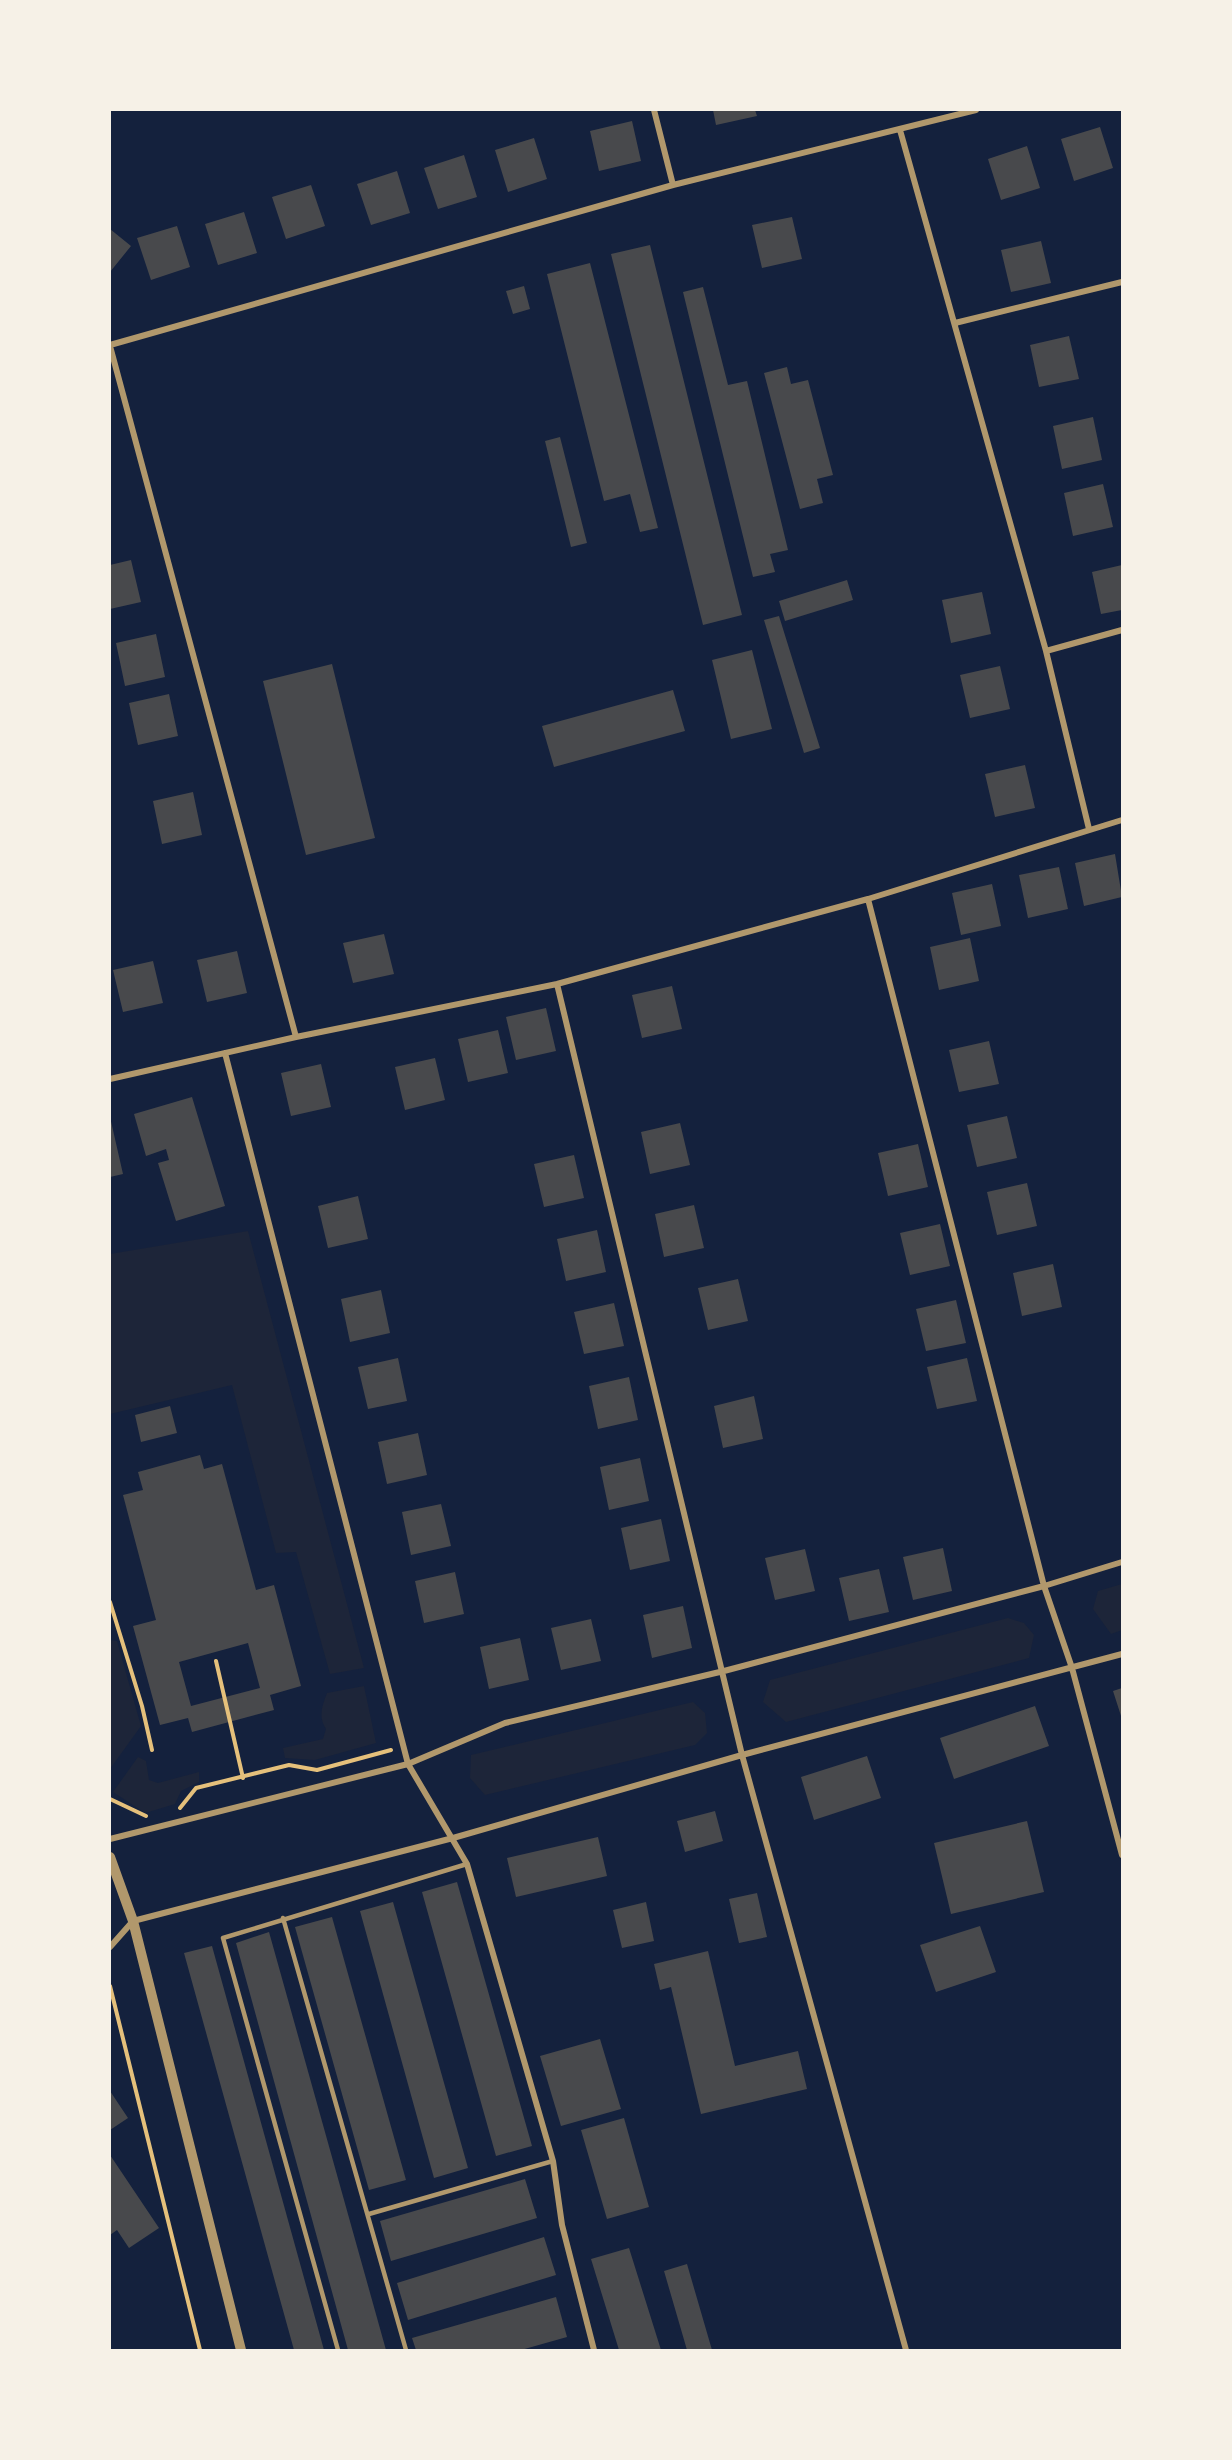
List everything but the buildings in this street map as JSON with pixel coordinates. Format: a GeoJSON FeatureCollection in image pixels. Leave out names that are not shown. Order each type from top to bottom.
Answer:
{"type":"FeatureCollection","features":[{"type":"Feature","properties":{"kind":"street"},"geometry":{"type":"LineString","coordinates":[[654,110],[673,185]]}},
{"type":"Feature","properties":{"kind":"street"},"geometry":{"type":"LineString","coordinates":[[296,1037],[110,345],[673,185],[975,110]]}},
{"type":"Feature","properties":{"kind":"street"},"geometry":{"type":"LineString","coordinates":[[900,130],[1046,651],[1089,829]]}},
{"type":"Feature","properties":{"kind":"street"},"geometry":{"type":"LineString","coordinates":[[955,323],[1122,282]]}},
{"type":"Feature","properties":{"kind":"street"},"geometry":{"type":"LineString","coordinates":[[1046,651],[1122,630]]}},
{"type":"Feature","properties":{"kind":"street"},"geometry":{"type":"LineString","coordinates":[[110,1077],[557,984],[868,899],[1122,820]]}},
{"type":"Feature","properties":{"kind":"street"},"geometry":{"type":"LineString","coordinates":[[868,899],[1044,1586],[1072,1668],[1122,1855]]}},
{"type":"Feature","properties":{"kind":"street"},"geometry":{"type":"LineString","coordinates":[[557,984],[724,1671],[742,1755],[906,2350]]}},
{"type":"Feature","properties":{"kind":"street"},"geometry":{"type":"LineString","coordinates":[[225,1053],[403,1747],[408,1764],[467,1864],[553,2161],[562,2225],[594,2350]]}},
{"type":"Feature","properties":{"kind":"street"},"geometry":{"type":"LineString","coordinates":[[110,1839],[408,1764],[505,1723],[724,1671],[1044,1586],[1122,1562]]}},
{"type":"Feature","properties":{"kind":"street"},"geometry":{"type":"LineString","coordinates":[[110,1947],[133,1921],[453,1838],[742,1755],[1122,1654]]}},
{"type":"Feature","properties":{"kind":"street"},"geometry":{"type":"LineString","coordinates":[[110,1857],[133,1921],[241,2350]]}},
{"type":"Feature","properties":{"kind":"lane"},"geometry":{"type":"LineString","coordinates":[[338,2350],[223,1938],[467,1864]]}},
{"type":"Feature","properties":{"kind":"lane"},"geometry":{"type":"LineString","coordinates":[[283,1918],[406,2350]]}},
{"type":"Feature","properties":{"kind":"lane"},"geometry":{"type":"LineString","coordinates":[[369,2214],[553,2161]]}},
{"type":"Feature","properties":{"kind":"path"},"geometry":{"type":"LineString","coordinates":[[110,1602],[142,1706],[152,1750]]}},
{"type":"Feature","properties":{"kind":"path"},"geometry":{"type":"LineString","coordinates":[[216,1661],[243,1778]]}},
{"type":"Feature","properties":{"kind":"path"},"geometry":{"type":"LineString","coordinates":[[174,1813],[196,1788],[243,1778],[289,1764],[317,1770],[403,1747]]}},
{"type":"Feature","properties":{"kind":"path"},"geometry":{"type":"LineString","coordinates":[[110,1799],[154,1820]]}},
{"type":"Feature","properties":{"kind":"path"},"geometry":{"type":"LineString","coordinates":[[110,1986],[200,2350]]}},
{"type":"Feature","properties":{"kind":"shaded area"},"geometry":{"type":"Polygon","coordinates":[[[248,1231],[364,1668],[330,1674],[296,1552],[276,1553],[232,1385],[110,1414],[110,1254],[248,1231]]]}},
{"type":"Feature","properties":{"kind":"shaded area"},"geometry":{"type":"Polygon","coordinates":[[[1122,1584],[1122,1630],[1111,1634],[1093,1609],[1098,1591],[1122,1584]]]}},
{"type":"Feature","properties":{"kind":"shaded area"},"geometry":{"type":"Polygon","coordinates":[[[1008,1618],[1024,1623],[1034,1635],[1029,1658],[786,1722],[763,1702],[770,1680],[1008,1618]]]}},
{"type":"Feature","properties":{"kind":"shaded area"},"geometry":{"type":"Polygon","coordinates":[[[110,1640],[117,1641],[141,1726],[110,1769],[110,1640]]]}},
{"type":"Feature","properties":{"kind":"shaded area"},"geometry":{"type":"Polygon","coordinates":[[[364,1686],[376,1743],[315,1760],[285,1758],[283,1748],[323,1739],[326,1729],[322,1720],[322,1711],[327,1693],[364,1686]]]}},
{"type":"Feature","properties":{"kind":"shaded area"},"geometry":{"type":"Polygon","coordinates":[[[693,1702],[705,1713],[707,1733],[695,1745],[485,1795],[470,1778],[471,1755],[693,1702]]]}},
{"type":"Feature","properties":{"kind":"shaded area"},"geometry":{"type":"Polygon","coordinates":[[[138,1757],[146,1761],[149,1780],[158,1783],[199,1772],[199,1782],[181,1791],[175,1804],[145,1813],[113,1792],[138,1757]]]}}]}
